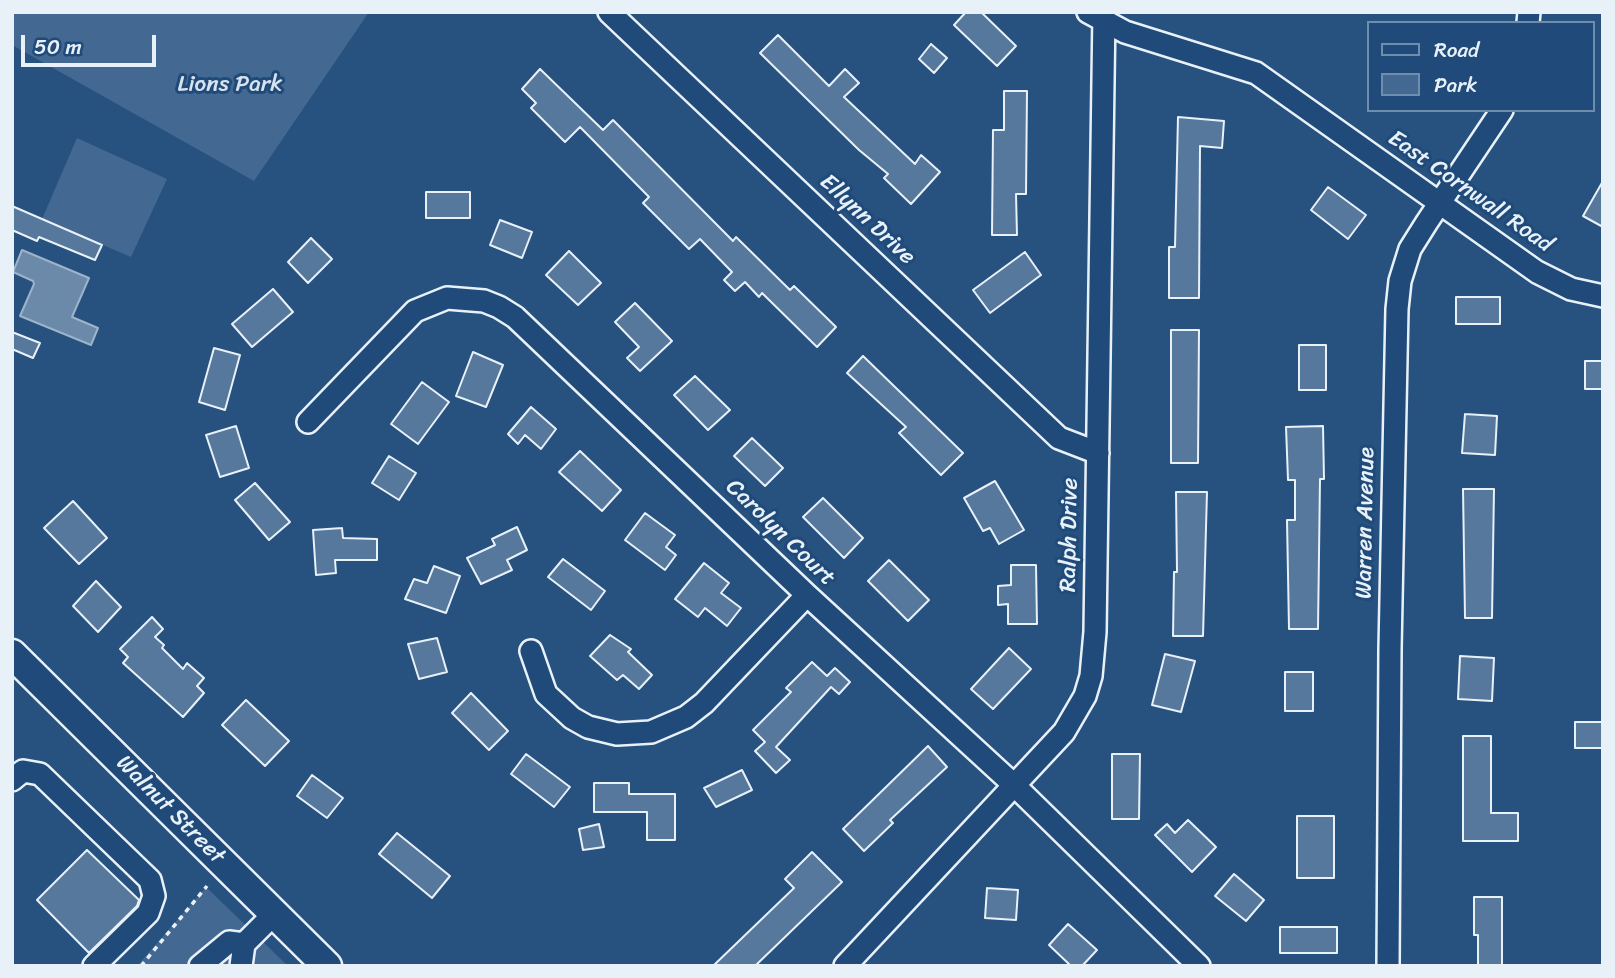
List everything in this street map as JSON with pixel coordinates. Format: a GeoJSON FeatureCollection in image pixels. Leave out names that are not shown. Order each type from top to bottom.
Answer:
{"type":"FeatureCollection","features":[{"type":"Feature","properties":{"kind":"main road","name":"Walnut Street"},"geometry":{"type":"LineString","coordinates":[[12,654],[327,966]]}},
{"type":"Feature","properties":{"kind":"street","name":"Ellynn Drive"},"geometry":{"type":"LineString","coordinates":[[609,12],[1059,438],[1098,453]]}},
{"type":"Feature","properties":{"kind":"street","name":"Ralph Drive"},"geometry":{"type":"LineString","coordinates":[[845,966],[1064,732],[1085,696],[1091,676],[1098,453],[1098,16]]}},
{"type":"Feature","properties":{"kind":"street","name":"East Cornwall Road"},"geometry":{"type":"LineString","coordinates":[[1098,16],[1256,73],[1537,272],[1572,289],[1603,296]]}},
{"type":"Feature","properties":{"kind":"street","name":"Warren Avenue"},"geometry":{"type":"LineString","coordinates":[[1388,966],[1397,309],[1404,265],[1501,112]]}},
{"type":"Feature","properties":{"kind":"street","name":"Carolyn Court"},"geometry":{"type":"LineString","coordinates":[[308,422],[415,311],[447,298],[484,301],[515,317],[807,595],[1014,785],[1199,966]]}},
{"type":"Feature","properties":{"kind":"street"},"geometry":{"type":"LineString","coordinates":[[531,651],[546,694],[572,718],[589,727],[617,734],[651,732],[686,718],[807,595]]}},
{"type":"Feature","properties":{"kind":"street"},"geometry":{"type":"LineString","coordinates":[[12,780],[23,771],[40,774],[150,880],[154,896],[148,913],[94,966]]}},
{"type":"Feature","properties":{"kind":"street"},"geometry":{"type":"LineString","coordinates":[[241,966],[244,944],[274,914]]}},
{"type":"Feature","properties":{"kind":"street"},"geometry":{"type":"LineString","coordinates":[[200,966],[229,942],[244,944]]}},
{"type":"Feature","properties":{"kind":"path"},"geometry":{"type":"LineString","coordinates":[[141,966],[207,886]]}},
{"type":"Feature","properties":{"kind":"green space","name":"Lions Park"},"geometry":{"type":"Polygon","coordinates":[[[12,12],[369,12],[254,181],[12,45],[12,12]]]}},
{"type":"Feature","properties":{"kind":"green space"},"geometry":{"type":"Polygon","coordinates":[[[77,138],[167,179],[131,257],[42,219],[77,138]]]}},
{"type":"Feature","properties":{"kind":"green space"},"geometry":{"type":"Polygon","coordinates":[[[206,887],[288,966],[137,966],[206,887]]]}},
{"type":"Feature","properties":{"kind":"shaded area"},"geometry":{"type":"Polygon","coordinates":[[[22,250],[89,278],[72,317],[98,328],[91,345],[20,316],[34,284],[33,281],[13,272],[22,250]]]}},
{"type":"Feature","properties":{"kind":"building"},"geometry":{"type":"Polygon","coordinates":[[[966,12],[981,12],[1016,46],[997,66],[954,25],[966,12]]]}},
{"type":"Feature","properties":{"kind":"building"},"geometry":{"type":"Polygon","coordinates":[[[778,35],[829,86],[845,69],[859,83],[844,97],[915,164],[921,155],[940,172],[911,204],[884,178],[888,174],[859,150],[760,53],[778,35]]]}},
{"type":"Feature","properties":{"kind":"building"},"geometry":{"type":"Polygon","coordinates":[[[931,44],[947,58],[934,73],[919,59],[931,44]]]}},
{"type":"Feature","properties":{"kind":"building"},"geometry":{"type":"Polygon","coordinates":[[[540,69],[603,130],[613,120],[733,241],[736,237],[790,290],[794,286],[836,327],[817,347],[762,293],[759,297],[745,282],[735,291],[724,280],[732,272],[700,239],[689,249],[643,203],[649,197],[580,127],[565,142],[531,108],[536,103],[522,89],[540,69]]]}},
{"type":"Feature","properties":{"kind":"building"},"geometry":{"type":"Polygon","coordinates":[[[1004,91],[1027,91],[1026,194],[1016,194],[1017,235],[992,235],[993,130],[1004,130],[1004,91]]]}},
{"type":"Feature","properties":{"kind":"building"},"geometry":{"type":"Polygon","coordinates":[[[1178,117],[1224,121],[1222,148],[1200,146],[1199,298],[1169,298],[1169,247],[1175,247],[1178,117]]]}},
{"type":"Feature","properties":{"kind":"building"},"geometry":{"type":"Polygon","coordinates":[[[1603,181],[1603,227],[1583,216],[1603,181]]]}},
{"type":"Feature","properties":{"kind":"building"},"geometry":{"type":"Polygon","coordinates":[[[1328,187],[1366,215],[1348,239],[1311,210],[1328,187]]]}},
{"type":"Feature","properties":{"kind":"building"},"geometry":{"type":"Polygon","coordinates":[[[426,192],[470,192],[470,218],[426,218],[426,192]]]}},
{"type":"Feature","properties":{"kind":"building"},"geometry":{"type":"Polygon","coordinates":[[[12,206],[102,245],[95,260],[39,237],[37,241],[12,230],[12,206]]]}},
{"type":"Feature","properties":{"kind":"building"},"geometry":{"type":"Polygon","coordinates":[[[500,220],[532,232],[522,258],[490,245],[500,220]]]}},
{"type":"Feature","properties":{"kind":"building"},"geometry":{"type":"Polygon","coordinates":[[[311,238],[332,259],[308,283],[288,262],[311,238]]]}},
{"type":"Feature","properties":{"kind":"building"},"geometry":{"type":"Polygon","coordinates":[[[569,251],[601,283],[578,305],[546,275],[569,251]]]}},
{"type":"Feature","properties":{"kind":"building"},"geometry":{"type":"Polygon","coordinates":[[[1025,252],[1041,275],[990,313],[973,290],[1025,252]]]}},
{"type":"Feature","properties":{"kind":"building"},"geometry":{"type":"Polygon","coordinates":[[[273,289],[293,312],[252,347],[232,324],[273,289]]]}},
{"type":"Feature","properties":{"kind":"building"},"geometry":{"type":"Polygon","coordinates":[[[1456,297],[1500,297],[1500,324],[1456,324],[1456,297]]]}},
{"type":"Feature","properties":{"kind":"building"},"geometry":{"type":"Polygon","coordinates":[[[635,303],[672,341],[640,371],[627,358],[639,347],[615,322],[635,303]]]}},
{"type":"Feature","properties":{"kind":"building"},"geometry":{"type":"Polygon","coordinates":[[[1171,330],[1199,330],[1198,463],[1171,463],[1171,330]]]}},
{"type":"Feature","properties":{"kind":"building"},"geometry":{"type":"Polygon","coordinates":[[[12,332],[40,343],[33,358],[12,349],[12,332]]]}},
{"type":"Feature","properties":{"kind":"building"},"geometry":{"type":"Polygon","coordinates":[[[1299,345],[1326,345],[1326,390],[1299,390],[1299,345]]]}},
{"type":"Feature","properties":{"kind":"building"},"geometry":{"type":"Polygon","coordinates":[[[214,348],[240,355],[225,410],[199,402],[214,348]]]}},
{"type":"Feature","properties":{"kind":"building"},"geometry":{"type":"Polygon","coordinates":[[[473,352],[503,365],[486,407],[456,396],[473,352]]]}},
{"type":"Feature","properties":{"kind":"building"},"geometry":{"type":"Polygon","coordinates":[[[863,356],[963,453],[941,475],[899,433],[906,427],[847,373],[863,356]]]}},
{"type":"Feature","properties":{"kind":"building"},"geometry":{"type":"Polygon","coordinates":[[[1585,361],[1603,361],[1603,389],[1585,389],[1585,361]]]}},
{"type":"Feature","properties":{"kind":"building"},"geometry":{"type":"Polygon","coordinates":[[[695,376],[730,410],[708,430],[674,395],[695,376]]]}},
{"type":"Feature","properties":{"kind":"building"},"geometry":{"type":"Polygon","coordinates":[[[422,382],[449,402],[418,444],[391,424],[422,382]]]}},
{"type":"Feature","properties":{"kind":"building"},"geometry":{"type":"Polygon","coordinates":[[[531,407],[556,429],[541,449],[525,435],[518,444],[508,434],[531,407]]]}},
{"type":"Feature","properties":{"kind":"building"},"geometry":{"type":"Polygon","coordinates":[[[1465,414],[1497,416],[1495,455],[1462,453],[1465,414]]]}},
{"type":"Feature","properties":{"kind":"building"},"geometry":{"type":"Polygon","coordinates":[[[236,426],[249,468],[220,477],[206,435],[236,426]]]}},
{"type":"Feature","properties":{"kind":"building"},"geometry":{"type":"Polygon","coordinates":[[[1323,426],[1324,479],[1320,479],[1318,629],[1289,629],[1287,520],[1295,520],[1295,480],[1288,480],[1286,427],[1323,426]]]}},
{"type":"Feature","properties":{"kind":"building"},"geometry":{"type":"Polygon","coordinates":[[[752,438],[783,468],[765,486],[734,456],[752,438]]]}},
{"type":"Feature","properties":{"kind":"building"},"geometry":{"type":"Polygon","coordinates":[[[580,451],[621,490],[602,511],[559,472],[580,451]]]}},
{"type":"Feature","properties":{"kind":"building"},"geometry":{"type":"Polygon","coordinates":[[[389,456],[416,473],[399,500],[372,483],[389,456]]]}},
{"type":"Feature","properties":{"kind":"building"},"geometry":{"type":"Polygon","coordinates":[[[995,481],[1024,530],[999,544],[990,528],[983,531],[964,498],[995,481]]]}},
{"type":"Feature","properties":{"kind":"building"},"geometry":{"type":"Polygon","coordinates":[[[255,483],[290,522],[269,540],[235,500],[255,483]]]}},
{"type":"Feature","properties":{"kind":"building"},"geometry":{"type":"Polygon","coordinates":[[[1463,489],[1494,489],[1492,618],[1465,618],[1463,489]]]}},
{"type":"Feature","properties":{"kind":"building"},"geometry":{"type":"Polygon","coordinates":[[[1176,492],[1207,492],[1203,636],[1173,636],[1174,572],[1177,572],[1176,492]]]}},
{"type":"Feature","properties":{"kind":"building"},"geometry":{"type":"Polygon","coordinates":[[[823,498],[863,538],[844,558],[803,517],[823,498]]]}},
{"type":"Feature","properties":{"kind":"building"},"geometry":{"type":"Polygon","coordinates":[[[73,501],[107,538],[79,564],[44,528],[73,501]]]}},
{"type":"Feature","properties":{"kind":"building"},"geometry":{"type":"Polygon","coordinates":[[[645,513],[675,535],[666,547],[676,555],[665,570],[625,540],[645,513]]]}},
{"type":"Feature","properties":{"kind":"building"},"geometry":{"type":"Polygon","coordinates":[[[517,527],[527,550],[507,560],[512,570],[481,584],[467,558],[495,545],[492,539],[517,527]]]}},
{"type":"Feature","properties":{"kind":"building"},"geometry":{"type":"Polygon","coordinates":[[[342,528],[343,538],[377,539],[377,560],[335,560],[336,573],[316,575],[313,530],[342,528]]]}},
{"type":"Feature","properties":{"kind":"building"},"geometry":{"type":"Polygon","coordinates":[[[563,559],[605,591],[591,610],[548,577],[563,559]]]}},
{"type":"Feature","properties":{"kind":"building"},"geometry":{"type":"Polygon","coordinates":[[[889,560],[929,600],[908,621],[868,581],[889,560]]]}},
{"type":"Feature","properties":{"kind":"building"},"geometry":{"type":"Polygon","coordinates":[[[704,563],[729,583],[721,593],[741,608],[727,626],[705,608],[698,617],[675,599],[704,563]]]}},
{"type":"Feature","properties":{"kind":"building"},"geometry":{"type":"Polygon","coordinates":[[[1011,565],[1036,565],[1037,624],[1008,624],[1008,604],[998,605],[998,586],[1011,585],[1011,565]]]}},
{"type":"Feature","properties":{"kind":"building"},"geometry":{"type":"Polygon","coordinates":[[[434,566],[460,576],[446,613],[405,599],[414,579],[427,583],[434,566]]]}},
{"type":"Feature","properties":{"kind":"building"},"geometry":{"type":"Polygon","coordinates":[[[96,581],[121,607],[98,632],[73,606],[96,581]]]}},
{"type":"Feature","properties":{"kind":"building"},"geometry":{"type":"Polygon","coordinates":[[[152,617],[163,629],[155,637],[164,645],[162,648],[183,669],[187,663],[204,678],[197,686],[204,693],[183,717],[123,663],[128,657],[120,649],[152,617]]]}},
{"type":"Feature","properties":{"kind":"building"},"geometry":{"type":"Polygon","coordinates":[[[610,635],[631,649],[628,652],[652,675],[639,689],[623,675],[617,680],[590,656],[610,635]]]}},
{"type":"Feature","properties":{"kind":"building"},"geometry":{"type":"Polygon","coordinates":[[[437,638],[447,672],[419,679],[408,644],[437,638]]]}},
{"type":"Feature","properties":{"kind":"building"},"geometry":{"type":"Polygon","coordinates":[[[1009,648],[1031,669],[993,709],[971,689],[1009,648]]]}},
{"type":"Feature","properties":{"kind":"building"},"geometry":{"type":"Polygon","coordinates":[[[1165,654],[1195,661],[1181,712],[1152,705],[1165,654]]]}},
{"type":"Feature","properties":{"kind":"building"},"geometry":{"type":"Polygon","coordinates":[[[1460,656],[1494,658],[1492,701],[1458,699],[1460,656]]]}},
{"type":"Feature","properties":{"kind":"building"},"geometry":{"type":"Polygon","coordinates":[[[812,662],[827,676],[835,668],[850,682],[839,694],[831,687],[776,747],[790,760],[776,773],[755,751],[765,742],[753,730],[791,692],[786,688],[812,662]]]}},
{"type":"Feature","properties":{"kind":"building"},"geometry":{"type":"Polygon","coordinates":[[[1285,672],[1313,672],[1313,711],[1285,711],[1285,672]]]}},
{"type":"Feature","properties":{"kind":"building"},"geometry":{"type":"Polygon","coordinates":[[[471,693],[508,731],[489,750],[452,713],[471,693]]]}},
{"type":"Feature","properties":{"kind":"building"},"geometry":{"type":"Polygon","coordinates":[[[246,700],[289,741],[265,766],[222,725],[246,700]]]}},
{"type":"Feature","properties":{"kind":"building"},"geometry":{"type":"Polygon","coordinates":[[[1575,722],[1603,722],[1603,748],[1575,748],[1575,722]]]}},
{"type":"Feature","properties":{"kind":"building"},"geometry":{"type":"Polygon","coordinates":[[[1463,736],[1491,736],[1491,813],[1518,813],[1518,841],[1463,841],[1463,736]]]}},
{"type":"Feature","properties":{"kind":"building"},"geometry":{"type":"Polygon","coordinates":[[[928,746],[947,767],[890,820],[893,823],[864,851],[843,829],[928,746]]]}},
{"type":"Feature","properties":{"kind":"building"},"geometry":{"type":"Polygon","coordinates":[[[526,754],[570,787],[554,807],[511,774],[526,754]]]}},
{"type":"Feature","properties":{"kind":"building"},"geometry":{"type":"Polygon","coordinates":[[[1112,754],[1140,754],[1139,819],[1112,819],[1112,754]]]}},
{"type":"Feature","properties":{"kind":"building"},"geometry":{"type":"Polygon","coordinates":[[[742,770],[752,790],[716,807],[704,788],[742,770]]]}},
{"type":"Feature","properties":{"kind":"building"},"geometry":{"type":"Polygon","coordinates":[[[312,775],[343,798],[327,818],[297,796],[312,775]]]}},
{"type":"Feature","properties":{"kind":"building"},"geometry":{"type":"Polygon","coordinates":[[[594,783],[629,783],[629,794],[675,794],[675,840],[647,840],[647,812],[594,812],[594,783]]]}},
{"type":"Feature","properties":{"kind":"building"},"geometry":{"type":"Polygon","coordinates":[[[1297,816],[1334,816],[1334,878],[1297,878],[1297,816]]]}},
{"type":"Feature","properties":{"kind":"building"},"geometry":{"type":"Polygon","coordinates":[[[1188,820],[1216,847],[1192,872],[1155,835],[1167,824],[1175,833],[1188,820]]]}},
{"type":"Feature","properties":{"kind":"building"},"geometry":{"type":"Polygon","coordinates":[[[599,824],[604,847],[583,850],[579,829],[599,824]]]}},
{"type":"Feature","properties":{"kind":"building"},"geometry":{"type":"Polygon","coordinates":[[[397,833],[450,876],[432,898],[379,854],[397,833]]]}},
{"type":"Feature","properties":{"kind":"building"},"geometry":{"type":"Polygon","coordinates":[[[87,850],[139,900],[137,906],[89,953],[37,900],[87,850]]]}},
{"type":"Feature","properties":{"kind":"building"},"geometry":{"type":"Polygon","coordinates":[[[812,852],[842,882],[755,966],[713,966],[794,888],[785,879],[812,852]]]}},
{"type":"Feature","properties":{"kind":"building"},"geometry":{"type":"Polygon","coordinates":[[[1234,874],[1264,900],[1246,921],[1215,896],[1234,874]]]}},
{"type":"Feature","properties":{"kind":"building"},"geometry":{"type":"Polygon","coordinates":[[[987,888],[1018,890],[1016,920],[985,918],[987,888]]]}},
{"type":"Feature","properties":{"kind":"building"},"geometry":{"type":"Polygon","coordinates":[[[1474,897],[1502,897],[1502,966],[1478,966],[1478,935],[1474,935],[1474,897]]]}},
{"type":"Feature","properties":{"kind":"building"},"geometry":{"type":"Polygon","coordinates":[[[1068,924],[1097,950],[1082,966],[1071,966],[1049,945],[1068,924]]]}},
{"type":"Feature","properties":{"kind":"building"},"geometry":{"type":"Polygon","coordinates":[[[1280,927],[1337,927],[1337,953],[1280,953],[1280,927]]]}}]}
